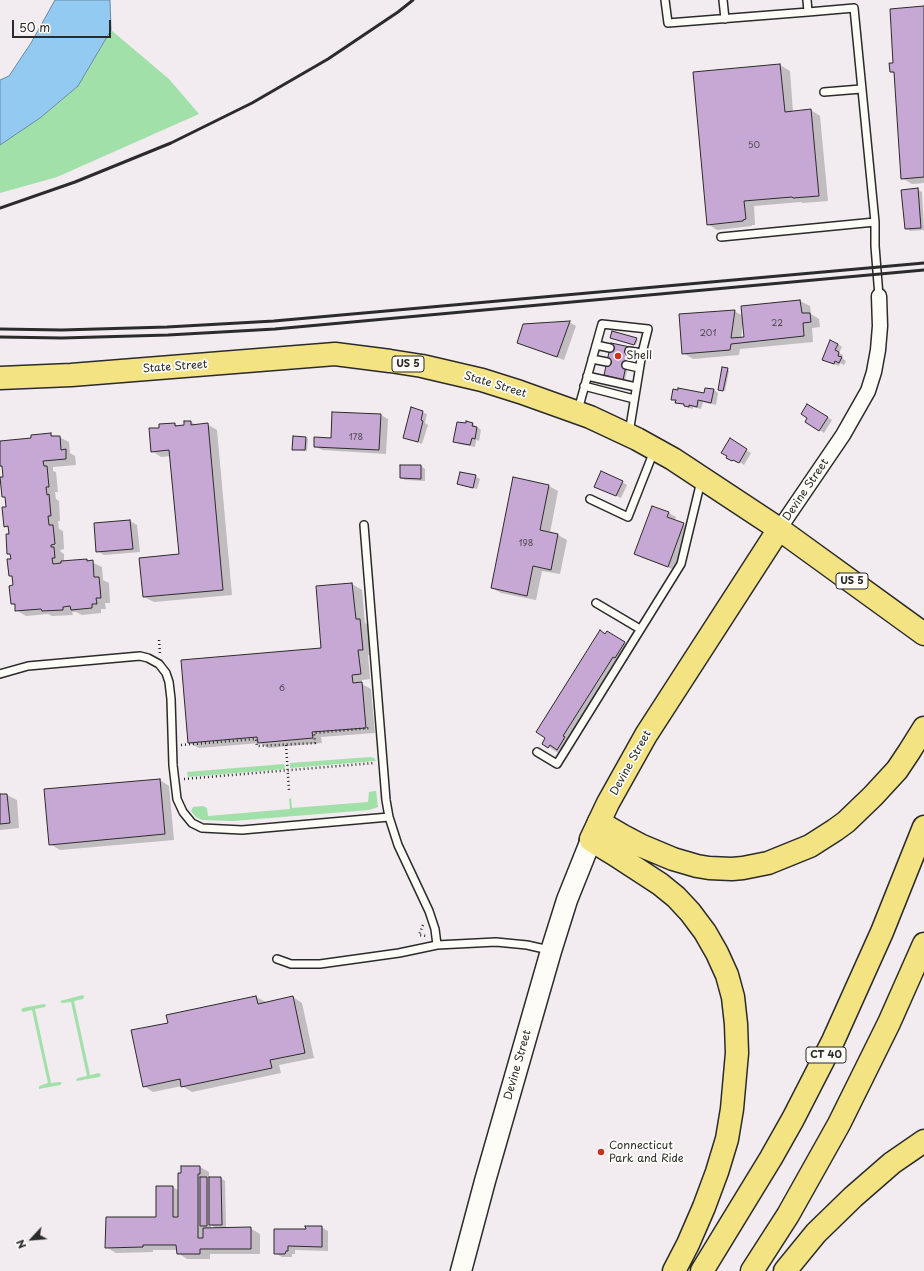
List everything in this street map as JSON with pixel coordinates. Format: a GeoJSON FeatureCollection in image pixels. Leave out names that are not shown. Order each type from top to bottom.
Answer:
{"type":"FeatureCollection","features":[{"type":"Feature","properties":{"kind":"main road","name":"State Street"},"geometry":{"type":"LineString","coordinates":[[0,378],[71,375],[335,354],[396,362],[451,372],[520,392],[577,413],[629,435],[655,449],[702,477],[779,529],[924,634]]}},
{"type":"Feature","properties":{"kind":"main road","name":"Devine Street"},"geometry":{"type":"LineString","coordinates":[[461,1271],[485,1181],[551,951],[567,900],[595,831],[629,764],[646,735],[779,529]]}},
{"type":"Feature","properties":{"kind":"main road"},"geometry":{"type":"LineString","coordinates":[[595,831],[623,836],[660,854],[697,866],[714,869],[732,869],[768,863],[810,846],[846,822],[897,770],[924,728]]}},
{"type":"Feature","properties":{"kind":"main road","name":"CT 40"},"geometry":{"type":"LineString","coordinates":[[702,1271],[774,1152],[833,1040],[882,932],[924,827]]}},
{"type":"Feature","properties":{"kind":"main road"},"geometry":{"type":"LineString","coordinates":[[595,831],[614,854],[660,884],[676,897],[690,912],[705,932],[717,953],[727,975],[733,997],[736,1024],[737,1059],[733,1103],[727,1139],[704,1207],[688,1244],[674,1271]]}},
{"type":"Feature","properties":{"kind":"main road"},"geometry":{"type":"LineString","coordinates":[[752,1271],[788,1215],[843,1117],[889,1023],[924,944]]}},
{"type":"Feature","properties":{"kind":"main road"},"geometry":{"type":"LineString","coordinates":[[785,1271],[816,1233],[853,1197],[892,1163],[924,1140]]}},
{"type":"Feature","properties":{"kind":"street","name":"Devine Street"},"geometry":{"type":"LineString","coordinates":[[779,529],[843,435],[868,391],[874,372],[878,350],[880,326],[879,296]]}},
{"type":"Feature","properties":{"kind":"lane"},"geometry":{"type":"LineString","coordinates":[[666,0],[668,23],[854,8],[875,222],[875,246],[879,296]]}},
{"type":"Feature","properties":{"kind":"lane"},"geometry":{"type":"LineString","coordinates":[[723,0],[725,19]]}},
{"type":"Feature","properties":{"kind":"lane"},"geometry":{"type":"LineString","coordinates":[[807,0],[808,12]]}},
{"type":"Feature","properties":{"kind":"lane"},"geometry":{"type":"LineString","coordinates":[[824,92],[861,89]]}},
{"type":"Feature","properties":{"kind":"lane"},"geometry":{"type":"LineString","coordinates":[[721,237],[875,222]]}},
{"type":"Feature","properties":{"kind":"lane"},"geometry":{"type":"LineString","coordinates":[[577,413],[602,324],[648,329],[639,368],[629,435]]}},
{"type":"Feature","properties":{"kind":"lane"},"geometry":{"type":"LineString","coordinates":[[596,345],[610,348]]}},
{"type":"Feature","properties":{"kind":"lane"},"geometry":{"type":"LineString","coordinates":[[629,351],[642,353]]}},
{"type":"Feature","properties":{"kind":"lane"},"geometry":{"type":"LineString","coordinates":[[592,359],[607,362]]}},
{"type":"Feature","properties":{"kind":"lane"},"geometry":{"type":"LineString","coordinates":[[626,365],[639,368]]}},
{"type":"Feature","properties":{"kind":"lane"},"geometry":{"type":"LineString","coordinates":[[588,376],[636,387]]}},
{"type":"Feature","properties":{"kind":"lane"},"geometry":{"type":"LineString","coordinates":[[584,386],[634,399]]}},
{"type":"Feature","properties":{"kind":"lane"},"geometry":{"type":"LineString","coordinates":[[590,499],[628,517],[655,449]]}},
{"type":"Feature","properties":{"kind":"lane"},"geometry":{"type":"LineString","coordinates":[[537,752],[557,764],[681,564],[702,477]]}},
{"type":"Feature","properties":{"kind":"lane"},"geometry":{"type":"LineString","coordinates":[[364,525],[386,800],[389,817],[398,845],[429,911],[435,929],[437,945]]}},
{"type":"Feature","properties":{"kind":"lane"},"geometry":{"type":"LineString","coordinates":[[596,603],[640,629]]}},
{"type":"Feature","properties":{"kind":"lane"},"geometry":{"type":"LineString","coordinates":[[0,674],[28,666],[140,656],[159,664],[166,673],[169,682],[173,765],[177,799],[183,812],[192,823],[202,828],[242,830],[389,817]]}},
{"type":"Feature","properties":{"kind":"lane"},"geometry":{"type":"LineString","coordinates":[[277,959],[291,964],[320,964],[399,953],[437,945],[496,942],[527,945],[551,951]]}},
{"type":"Feature","properties":{"kind":"path"},"geometry":{"type":"LineString","coordinates":[[181,745],[256,739],[257,746],[314,742],[314,733],[371,728],[380,729]]}},
{"type":"Feature","properties":{"kind":"path"},"geometry":{"type":"LineString","coordinates":[[286,744],[289,790]]}},
{"type":"Feature","properties":{"kind":"green space"},"geometry":{"type":"Polygon","coordinates":[[[111,30],[169,79],[199,114],[57,177],[0,193],[0,145],[40,118],[78,86],[111,30]]]}},
{"type":"Feature","properties":{"kind":"green space"},"geometry":{"type":"Polygon","coordinates":[[[370,757],[374,758],[376,761],[290,768],[290,763],[370,757]]]}},
{"type":"Feature","properties":{"kind":"green space"},"geometry":{"type":"Polygon","coordinates":[[[284,764],[285,769],[188,777],[187,772],[284,764]]]}},
{"type":"Feature","properties":{"kind":"green space"},"geometry":{"type":"Polygon","coordinates":[[[376,791],[378,807],[369,810],[233,821],[202,820],[196,817],[191,811],[193,807],[203,806],[207,808],[208,816],[290,809],[289,799],[291,798],[292,808],[368,802],[369,792],[376,791]]]}},
{"type":"Feature","properties":{"kind":"green space"},"geometry":{"type":"Polygon","coordinates":[[[83,995],[83,999],[74,1001],[90,1075],[99,1073],[101,1075],[99,1077],[77,1081],[76,1080],[78,1078],[87,1076],[71,1002],[62,1003],[60,1001],[83,995]]]}},
{"type":"Feature","properties":{"kind":"green space"},"geometry":{"type":"Polygon","coordinates":[[[44,1004],[46,1005],[45,1007],[35,1009],[51,1083],[62,1083],[60,1085],[39,1089],[39,1086],[48,1083],[32,1010],[23,1012],[21,1010],[23,1008],[44,1004]]]}},
{"type":"Feature","properties":{"kind":"water"},"geometry":{"type":"Polygon","coordinates":[[[55,0],[110,0],[111,30],[78,86],[40,118],[0,145],[0,80],[9,76],[31,43],[55,0]]]}},
{"type":"Feature","properties":{"kind":"building"},"geometry":{"type":"Polygon","coordinates":[[[924,6],[924,177],[901,179],[894,72],[890,72],[889,63],[893,63],[890,9],[924,6]]]}},
{"type":"Feature","properties":{"kind":"building"},"geometry":{"type":"Polygon","coordinates":[[[780,64],[785,112],[811,109],[819,196],[744,201],[746,219],[743,221],[707,225],[693,72],[780,64]]]}},
{"type":"Feature","properties":{"kind":"building"},"geometry":{"type":"Polygon","coordinates":[[[918,188],[921,228],[905,229],[901,190],[918,188]]]}},
{"type":"Feature","properties":{"kind":"building"},"geometry":{"type":"Polygon","coordinates":[[[800,300],[802,313],[810,313],[811,322],[803,323],[804,336],[731,344],[730,350],[682,354],[679,314],[735,310],[731,338],[744,337],[741,306],[800,300]]]}},
{"type":"Feature","properties":{"kind":"building"},"geometry":{"type":"Polygon","coordinates":[[[570,321],[557,357],[517,343],[523,324],[570,321]]]}},
{"type":"Feature","properties":{"kind":"building"},"geometry":{"type":"Polygon","coordinates":[[[612,331],[637,338],[634,345],[610,338],[612,331]]]}},
{"type":"Feature","properties":{"kind":"building"},"geometry":{"type":"Polygon","coordinates":[[[830,340],[838,344],[835,350],[839,352],[838,356],[842,357],[839,363],[835,361],[834,364],[822,360],[830,340]]]}},
{"type":"Feature","properties":{"kind":"building","name":"Shell"},"geometry":{"type":"Polygon","coordinates":[[[611,343],[630,347],[623,380],[604,375],[611,343]]]}},
{"type":"Feature","properties":{"kind":"building"},"geometry":{"type":"Polygon","coordinates":[[[722,367],[728,368],[723,391],[718,390],[722,367]]]}},
{"type":"Feature","properties":{"kind":"building"},"geometry":{"type":"Polygon","coordinates":[[[678,388],[704,393],[705,388],[714,389],[711,403],[698,400],[697,407],[689,405],[689,407],[684,406],[684,404],[675,403],[676,400],[671,400],[673,389],[678,390],[678,388]]]}},
{"type":"Feature","properties":{"kind":"building"},"geometry":{"type":"Polygon","coordinates":[[[807,404],[828,417],[819,431],[805,422],[807,418],[801,414],[807,404]]]}},
{"type":"Feature","properties":{"kind":"building"},"geometry":{"type":"Polygon","coordinates":[[[411,407],[423,411],[421,420],[423,421],[418,442],[403,438],[411,407]]]}},
{"type":"Feature","properties":{"kind":"building"},"geometry":{"type":"Polygon","coordinates":[[[332,412],[381,414],[379,450],[314,447],[314,437],[331,438],[332,412]]]}},
{"type":"Feature","properties":{"kind":"building"},"geometry":{"type":"Polygon","coordinates":[[[184,421],[191,421],[191,425],[208,423],[223,590],[143,597],[139,558],[179,554],[169,450],[151,452],[149,428],[159,428],[159,424],[175,423],[175,426],[184,425],[184,421]]]}},
{"type":"Feature","properties":{"kind":"building"},"geometry":{"type":"Polygon","coordinates":[[[466,421],[473,423],[472,426],[477,427],[475,439],[472,438],[470,445],[453,442],[457,422],[466,423],[466,421]]]}},
{"type":"Feature","properties":{"kind":"building"},"geometry":{"type":"Polygon","coordinates":[[[51,433],[51,436],[60,436],[61,450],[66,449],[66,459],[43,461],[44,466],[47,466],[49,487],[46,487],[47,495],[49,494],[51,516],[48,516],[49,525],[53,525],[55,544],[51,545],[51,547],[54,547],[55,558],[52,558],[53,564],[61,563],[61,561],[93,560],[94,577],[99,577],[101,598],[96,598],[97,604],[92,604],[92,608],[71,610],[70,606],[63,607],[63,610],[42,611],[41,609],[15,611],[15,604],[11,604],[9,586],[13,585],[12,576],[9,576],[7,559],[11,559],[10,554],[7,554],[6,534],[9,534],[8,526],[4,527],[2,507],[6,507],[5,497],[2,497],[0,477],[3,477],[2,466],[0,466],[0,441],[31,438],[31,435],[51,433]]]}},
{"type":"Feature","properties":{"kind":"building"},"geometry":{"type":"Polygon","coordinates":[[[293,436],[306,437],[305,450],[292,450],[293,436]]]}},
{"type":"Feature","properties":{"kind":"building"},"geometry":{"type":"Polygon","coordinates":[[[730,438],[747,449],[739,463],[726,458],[727,456],[721,453],[730,438]]]}},
{"type":"Feature","properties":{"kind":"building"},"geometry":{"type":"Polygon","coordinates":[[[400,465],[421,465],[421,479],[400,478],[400,465]]]}},
{"type":"Feature","properties":{"kind":"building"},"geometry":{"type":"Polygon","coordinates":[[[601,471],[623,481],[616,496],[594,487],[601,471]]]}},
{"type":"Feature","properties":{"kind":"building"},"geometry":{"type":"Polygon","coordinates":[[[460,472],[476,475],[473,488],[457,484],[460,472]]]}},
{"type":"Feature","properties":{"kind":"building"},"geometry":{"type":"Polygon","coordinates":[[[513,477],[549,485],[540,530],[558,534],[551,570],[533,566],[527,596],[491,588],[513,477]]]}},
{"type":"Feature","properties":{"kind":"building"},"geometry":{"type":"Polygon","coordinates":[[[652,506],[669,512],[667,517],[684,523],[668,567],[634,554],[652,506]]]}},
{"type":"Feature","properties":{"kind":"building"},"geometry":{"type":"Polygon","coordinates":[[[130,520],[133,549],[96,552],[94,523],[130,520]]]}},
{"type":"Feature","properties":{"kind":"building"},"geometry":{"type":"Polygon","coordinates":[[[352,583],[356,619],[360,619],[363,650],[358,650],[361,674],[352,675],[353,683],[362,682],[366,728],[312,732],[313,738],[258,743],[257,737],[188,743],[181,660],[321,648],[316,586],[352,583]]]}},
{"type":"Feature","properties":{"kind":"building"},"geometry":{"type":"Polygon","coordinates":[[[600,630],[605,634],[607,631],[625,642],[615,658],[613,657],[563,736],[565,737],[557,750],[550,745],[548,748],[542,744],[545,738],[536,732],[600,630]]]}},
{"type":"Feature","properties":{"kind":"building"},"geometry":{"type":"Polygon","coordinates":[[[160,779],[165,834],[49,845],[44,789],[160,779]]]}},
{"type":"Feature","properties":{"kind":"building"},"geometry":{"type":"Polygon","coordinates":[[[0,794],[7,794],[10,823],[0,824],[0,794]]]}},
{"type":"Feature","properties":{"kind":"building"},"geometry":{"type":"Polygon","coordinates":[[[256,996],[258,1004],[293,996],[305,1053],[270,1060],[272,1068],[181,1087],[180,1079],[143,1087],[131,1030],[168,1023],[166,1015],[256,996]]]}},
{"type":"Feature","properties":{"kind":"building"},"geometry":{"type":"Polygon","coordinates":[[[181,1166],[200,1166],[200,1174],[198,1174],[198,1238],[203,1238],[203,1228],[251,1227],[251,1249],[200,1249],[200,1254],[177,1254],[176,1245],[143,1245],[143,1247],[105,1248],[106,1217],[156,1217],[156,1186],[173,1186],[173,1217],[178,1217],[178,1173],[181,1173],[181,1166]]]}},
{"type":"Feature","properties":{"kind":"building"},"geometry":{"type":"Polygon","coordinates":[[[200,1177],[207,1177],[207,1226],[200,1226],[200,1177]]]}},
{"type":"Feature","properties":{"kind":"building"},"geometry":{"type":"Polygon","coordinates":[[[209,1177],[221,1177],[222,1225],[209,1225],[209,1177]]]}},
{"type":"Feature","properties":{"kind":"building"},"geometry":{"type":"Polygon","coordinates":[[[305,1226],[322,1226],[322,1247],[288,1246],[288,1251],[286,1251],[285,1254],[274,1254],[274,1229],[306,1229],[305,1226]]]}},
{"type":"Feature","properties":{"kind":"railway"},"geometry":{"type":"LineString","coordinates":[[0,208],[75,182],[171,143],[252,103],[328,59],[398,12],[413,0]]}},
{"type":"Feature","properties":{"kind":"railway"},"geometry":{"type":"LineString","coordinates":[[0,329],[62,330],[167,327],[274,321],[924,263]]}},
{"type":"Feature","properties":{"kind":"railway"},"geometry":{"type":"LineString","coordinates":[[0,337],[62,338],[168,335],[275,329],[924,270]]}},
{"type":"Feature","properties":{"kind":"place","name":"Shell"},"geometry":{"type":"Point","coordinates":[618,356]}},
{"type":"Feature","properties":{"kind":"place","name":"Connecticut Park and Ride"},"geometry":{"type":"Point","coordinates":[601,1152]}}]}
